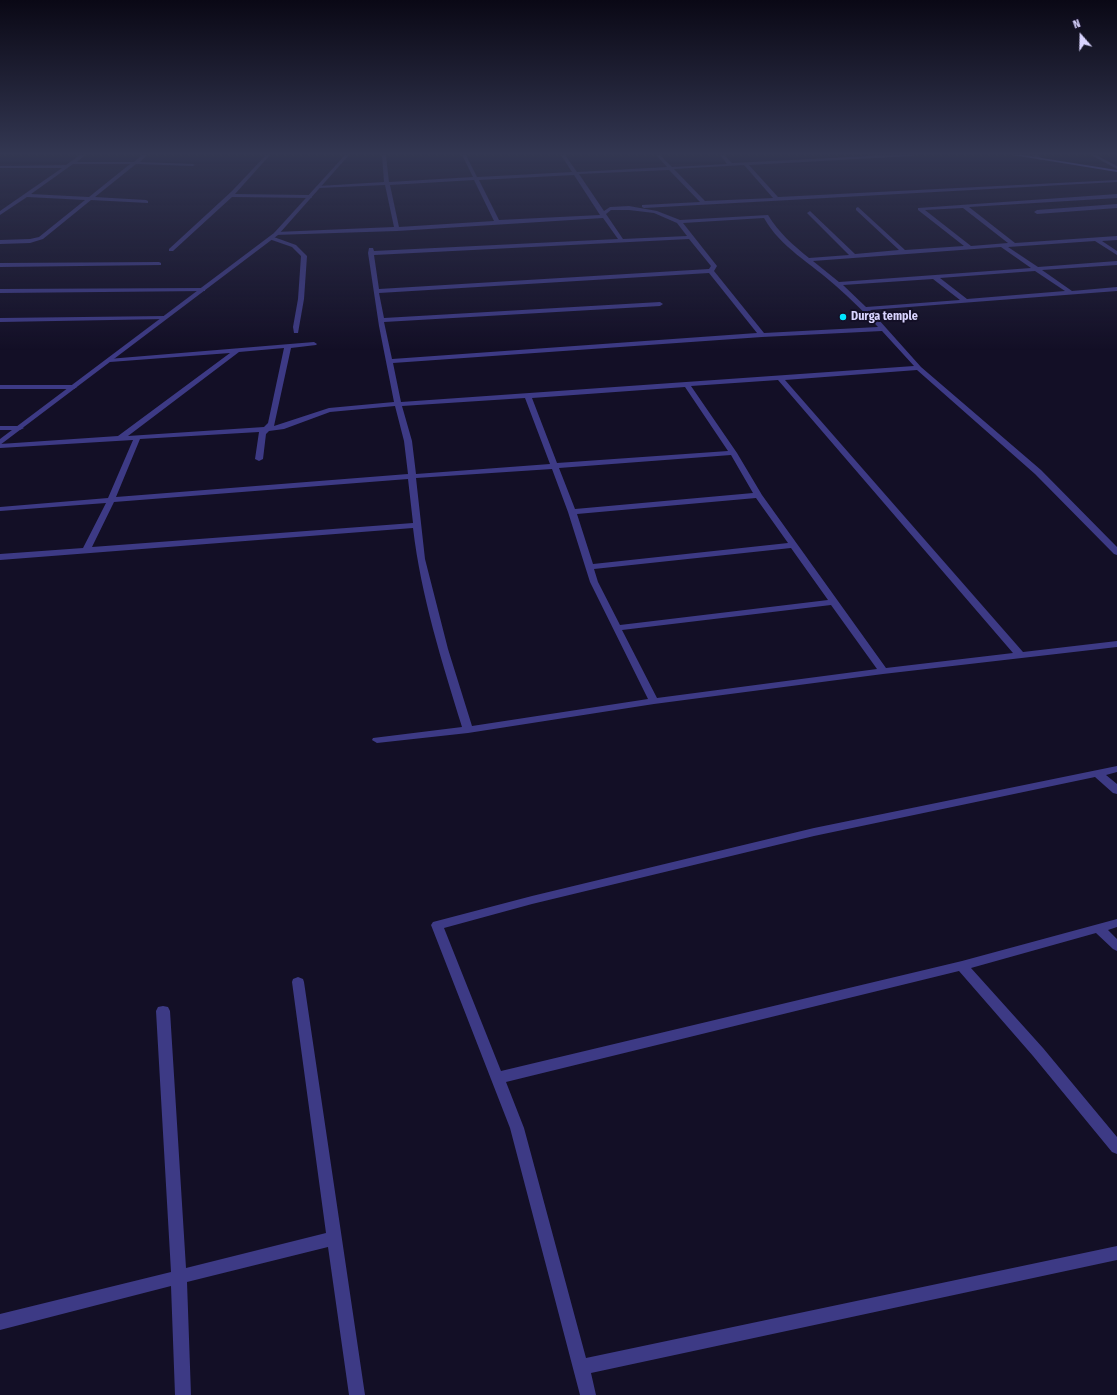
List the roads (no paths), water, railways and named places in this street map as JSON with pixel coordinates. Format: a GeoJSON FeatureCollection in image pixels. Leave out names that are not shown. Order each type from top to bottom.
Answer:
{"type":"FeatureCollection","features":[{"type":"Feature","properties":{"kind":"street"},"geometry":{"type":"LineString","coordinates":[[0,242],[30,241],[42,238],[64,220]]}},
{"type":"Feature","properties":{"kind":"street"},"geometry":{"type":"LineString","coordinates":[[171,250],[203,220]]}},
{"type":"Feature","properties":{"kind":"street"},"geometry":{"type":"LineString","coordinates":[[0,444],[273,236],[288,220]]}},
{"type":"Feature","properties":{"kind":"street"},"geometry":{"type":"LineString","coordinates":[[395,220],[397,229]]}},
{"type":"Feature","properties":{"kind":"street"},"geometry":{"type":"LineString","coordinates":[[273,236],[397,229],[513,220]]}},
{"type":"Feature","properties":{"kind":"street"},"geometry":{"type":"LineString","coordinates":[[607,220],[621,240]]}},
{"type":"Feature","properties":{"kind":"street"},"geometry":{"type":"LineString","coordinates":[[674,220],[679,222],[707,220]]}},
{"type":"Feature","properties":{"kind":"street"},"geometry":{"type":"LineString","coordinates":[[768,220],[772,227],[865,309],[919,368],[1038,472],[1117,552]]}},
{"type":"Feature","properties":{"kind":"street"},"geometry":{"type":"LineString","coordinates":[[817,220],[854,256]]}},
{"type":"Feature","properties":{"kind":"street"},"geometry":{"type":"LineString","coordinates":[[870,220],[904,252]]}},
{"type":"Feature","properties":{"kind":"street"},"geometry":{"type":"LineString","coordinates":[[935,220],[970,248]]}},
{"type":"Feature","properties":{"kind":"street"},"geometry":{"type":"LineString","coordinates":[[982,220],[1014,245]]}},
{"type":"Feature","properties":{"kind":"street"},"geometry":{"type":"LineString","coordinates":[[679,222],[714,266],[711,271]]}},
{"type":"Feature","properties":{"kind":"street"},"geometry":{"type":"LineString","coordinates":[[273,236],[294,246],[304,256],[301,299],[296,332]]}},
{"type":"Feature","properties":{"kind":"street"},"geometry":{"type":"LineString","coordinates":[[468,730],[443,649],[421,559],[410,476],[408,441],[398,404],[376,291],[371,251],[691,237]]}},
{"type":"Feature","properties":{"kind":"street"},"geometry":{"type":"LineString","coordinates":[[808,260],[1117,238]]}},
{"type":"Feature","properties":{"kind":"street"},"geometry":{"type":"LineString","coordinates":[[1097,240],[1117,253]]}},
{"type":"Feature","properties":{"kind":"street"},"geometry":{"type":"LineString","coordinates":[[1003,246],[1072,293]]}},
{"type":"Feature","properties":{"kind":"street"},"geometry":{"type":"LineString","coordinates":[[838,284],[1117,262]]}},
{"type":"Feature","properties":{"kind":"street"},"geometry":{"type":"LineString","coordinates":[[0,265],[159,264]]}},
{"type":"Feature","properties":{"kind":"street"},"geometry":{"type":"LineString","coordinates":[[376,291],[711,271]]}},
{"type":"Feature","properties":{"kind":"street"},"geometry":{"type":"LineString","coordinates":[[711,271],[762,335]]}},
{"type":"Feature","properties":{"kind":"street"},"geometry":{"type":"LineString","coordinates":[[935,277],[967,302]]}},
{"type":"Feature","properties":{"kind":"street"},"geometry":{"type":"LineString","coordinates":[[865,309],[1117,289]]}},
{"type":"Feature","properties":{"kind":"street"},"geometry":{"type":"LineString","coordinates":[[0,291],[203,290]]}},
{"type":"Feature","properties":{"kind":"street"},"geometry":{"type":"LineString","coordinates":[[382,320],[660,304]]}},
{"type":"Feature","properties":{"kind":"street"},"geometry":{"type":"LineString","coordinates":[[0,320],[165,318]]}},
{"type":"Feature","properties":{"kind":"street"},"geometry":{"type":"LineString","coordinates":[[390,361],[762,335],[882,329]]}},
{"type":"Feature","properties":{"kind":"street"},"geometry":{"type":"LineString","coordinates":[[110,360],[314,344]]}},
{"type":"Feature","properties":{"kind":"street"},"geometry":{"type":"LineString","coordinates":[[259,459],[262,433],[272,424],[288,346]]}},
{"type":"Feature","properties":{"kind":"street"},"geometry":{"type":"LineString","coordinates":[[119,439],[239,349]]}},
{"type":"Feature","properties":{"kind":"street"},"geometry":{"type":"LineString","coordinates":[[0,444],[137,438],[267,429],[281,427],[329,410],[398,404],[919,368]]}},
{"type":"Feature","properties":{"kind":"street"},"geometry":{"type":"LineString","coordinates":[[780,378],[1020,655]]}},
{"type":"Feature","properties":{"kind":"street"},"geometry":{"type":"LineString","coordinates":[[687,385],[733,453],[758,495],[883,671]]}},
{"type":"Feature","properties":{"kind":"street"},"geometry":{"type":"LineString","coordinates":[[0,388],[74,387]]}},
{"type":"Feature","properties":{"kind":"street"},"geometry":{"type":"LineString","coordinates":[[528,396],[572,512],[594,582],[648,692],[654,701]]}},
{"type":"Feature","properties":{"kind":"street"},"geometry":{"type":"LineString","coordinates":[[0,428],[20,428]]}},
{"type":"Feature","properties":{"kind":"street"},"geometry":{"type":"LineString","coordinates":[[86,550],[111,500],[137,438]]}},
{"type":"Feature","properties":{"kind":"street"},"geometry":{"type":"LineString","coordinates":[[0,509],[410,476],[733,453]]}},
{"type":"Feature","properties":{"kind":"street"},"geometry":{"type":"LineString","coordinates":[[572,512],[758,495]]}},
{"type":"Feature","properties":{"kind":"street"},"geometry":{"type":"LineString","coordinates":[[0,557],[416,525]]}},
{"type":"Feature","properties":{"kind":"street"},"geometry":{"type":"LineString","coordinates":[[589,567],[793,545]]}},
{"type":"Feature","properties":{"kind":"street"},"geometry":{"type":"LineString","coordinates":[[617,628],[833,602]]}},
{"type":"Feature","properties":{"kind":"street"},"geometry":{"type":"LineString","coordinates":[[376,740],[468,730],[654,701],[883,671],[1117,644]]}},
{"type":"Feature","properties":{"kind":"street"},"geometry":{"type":"LineString","coordinates":[[588,1395],[517,1128],[437,925],[539,898],[814,832],[1117,769]]}},
{"type":"Feature","properties":{"kind":"street"},"geometry":{"type":"LineString","coordinates":[[1097,773],[1117,790]]}},
{"type":"Feature","properties":{"kind":"street"},"geometry":{"type":"LineString","coordinates":[[497,1078],[962,966],[1117,923]]}},
{"type":"Feature","properties":{"kind":"street"},"geometry":{"type":"LineString","coordinates":[[1098,928],[1117,946]]}},
{"type":"Feature","properties":{"kind":"street"},"geometry":{"type":"LineString","coordinates":[[962,966],[1038,1052],[1117,1148]]}},
{"type":"Feature","properties":{"kind":"street"},"geometry":{"type":"LineString","coordinates":[[298,982],[358,1395]]}},
{"type":"Feature","properties":{"kind":"street"},"geometry":{"type":"LineString","coordinates":[[163,1011],[179,1278],[183,1395]]}},
{"type":"Feature","properties":{"kind":"street"},"geometry":{"type":"LineString","coordinates":[[0,1322],[335,1238]]}},
{"type":"Feature","properties":{"kind":"street"},"geometry":{"type":"LineString","coordinates":[[581,1367],[1117,1253]]}},
{"type":"Feature","properties":{"kind":"place","name":"Durga temple"},"geometry":{"type":"Point","coordinates":[843,317]}}]}
